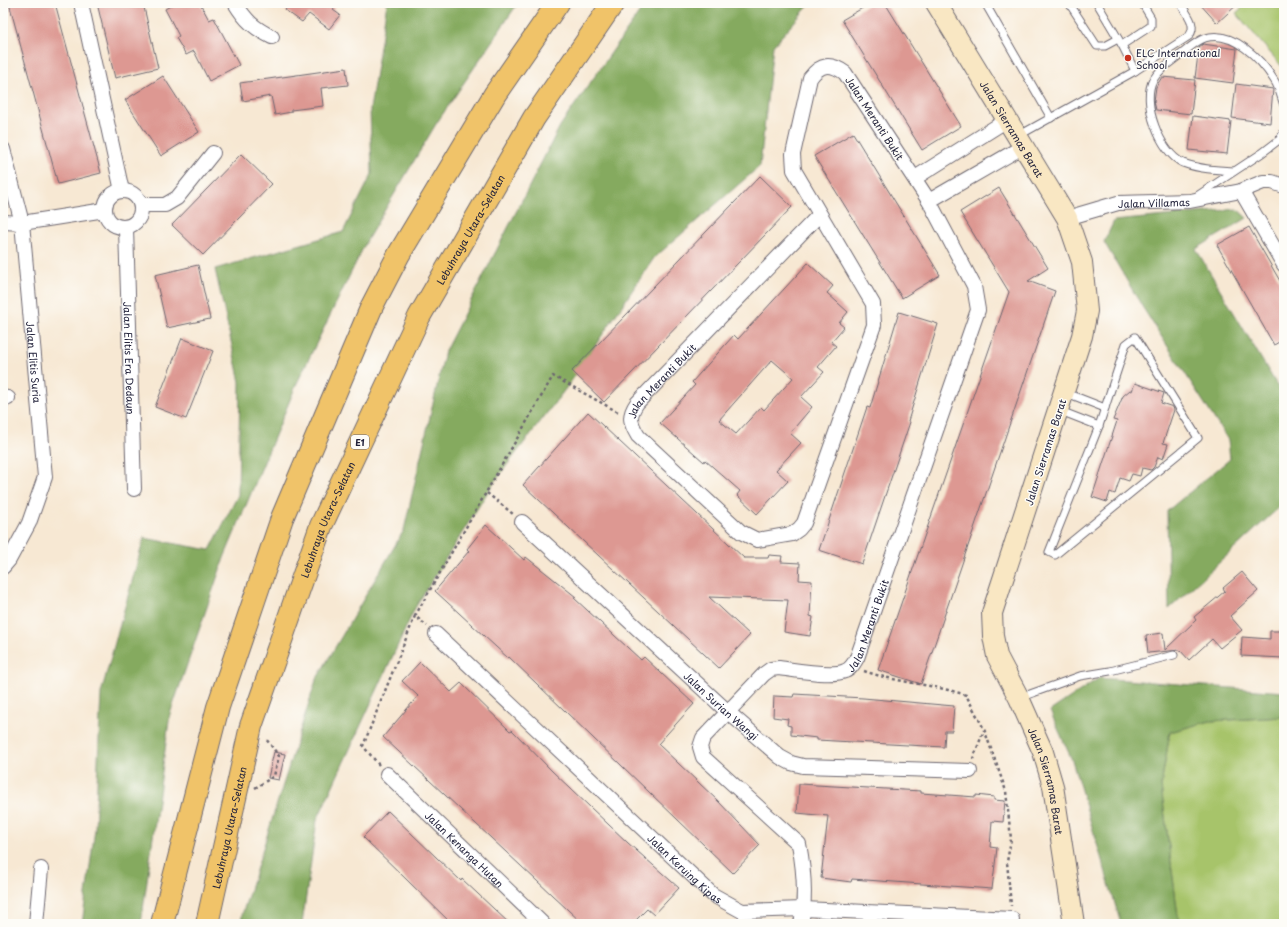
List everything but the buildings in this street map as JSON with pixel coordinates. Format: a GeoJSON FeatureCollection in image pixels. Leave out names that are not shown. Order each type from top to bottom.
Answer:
{"type":"FeatureCollection","features":[{"type":"Feature","properties":{"kind":"highway"},"geometry":{"type":"LineString","coordinates":[[162,924],[218,707],[282,518],[372,306],[399,254],[495,94],[558,3]]}},
{"type":"Feature","properties":{"kind":"highway","name":"Lebuhraya Utara–Selatan"},"geometry":{"type":"LineString","coordinates":[[207,924],[253,721],[321,526],[419,318],[534,118],[613,3]]}},
{"type":"Feature","properties":{"kind":"street"},"geometry":{"type":"LineString","coordinates":[[81,3],[122,190]]}},
{"type":"Feature","properties":{"kind":"street"},"geometry":{"type":"LineString","coordinates":[[235,3],[243,16],[256,29],[272,37]]}},
{"type":"Feature","properties":{"kind":"street","name":"Jalan Sierramas Barat"},"geometry":{"type":"LineString","coordinates":[[936,3],[1067,218],[1082,262],[1087,311],[1082,336],[992,613],[993,636],[998,656],[1043,752],[1053,786],[1074,924]]}},
{"type":"Feature","properties":{"kind":"street","name":"Jalan Meranti Bukit"},"geometry":{"type":"LineString","coordinates":[[801,924],[804,908],[802,861],[799,844],[703,757],[700,747],[704,738],[764,674],[771,669],[779,668],[836,674],[852,667],[857,658],[978,310],[974,286],[929,201],[845,73],[835,66],[826,66],[816,70],[810,78],[793,154],[794,170],[820,214],[873,304],[874,325],[804,523],[799,530],[792,534],[756,540],[741,532],[638,436],[630,419],[631,411],[637,403],[820,214]]}},
{"type":"Feature","properties":{"kind":"street"},"geometry":{"type":"LineString","coordinates":[[914,178],[1016,134]]}},
{"type":"Feature","properties":{"kind":"street"},"geometry":{"type":"LineString","coordinates":[[929,201],[1016,134]]}},
{"type":"Feature","properties":{"kind":"street","name":"Jalan Elitis Suria"},"geometry":{"type":"LineString","coordinates":[[3,149],[22,223],[45,478],[29,523],[9,560],[3,567]]}},
{"type":"Feature","properties":{"kind":"street"},"geometry":{"type":"LineString","coordinates":[[142,205],[165,205],[177,198],[213,153]]}},
{"type":"Feature","properties":{"kind":"street","name":"Jalan Villamas"},"geometry":{"type":"LineString","coordinates":[[1067,218],[1118,203],[1190,201],[1241,191],[1263,182],[1272,182],[1284,186]]}},
{"type":"Feature","properties":{"kind":"street"},"geometry":{"type":"LineString","coordinates":[[122,190],[132,193],[142,205],[140,217],[137,222],[126,228],[120,227],[110,221],[105,210],[108,199],[111,195],[122,190]]}},
{"type":"Feature","properties":{"kind":"street"},"geometry":{"type":"LineString","coordinates":[[1241,191],[1284,265]]}},
{"type":"Feature","properties":{"kind":"street"},"geometry":{"type":"LineString","coordinates":[[3,222],[22,223],[105,210]]}},
{"type":"Feature","properties":{"kind":"street","name":"Jalan Elitis Era Dedaun"},"geometry":{"type":"LineString","coordinates":[[126,228],[134,489]]}},
{"type":"Feature","properties":{"kind":"street","name":"Jalan Surian Wangi"},"geometry":{"type":"LineString","coordinates":[[522,522],[728,712],[780,757],[791,764],[803,766],[970,771]]}},
{"type":"Feature","properties":{"kind":"street","name":"Jalan Keruing Kipas"},"geometry":{"type":"LineString","coordinates":[[436,634],[713,895],[742,911],[804,908],[1012,919]]}},
{"type":"Feature","properties":{"kind":"street","name":"Jalan Kenanga Hutan"},"geometry":{"type":"LineString","coordinates":[[387,774],[543,924]]}},
{"type":"Feature","properties":{"kind":"street"},"geometry":{"type":"LineString","coordinates":[[36,924],[41,869]]}},
{"type":"Feature","properties":{"kind":"lane"},"geometry":{"type":"LineString","coordinates":[[984,3],[1051,118]]}},
{"type":"Feature","properties":{"kind":"lane"},"geometry":{"type":"LineString","coordinates":[[1069,3],[1097,46],[1105,46],[1118,38]]}},
{"type":"Feature","properties":{"kind":"lane"},"geometry":{"type":"LineString","coordinates":[[1097,3],[1122,45],[1135,71]]}},
{"type":"Feature","properties":{"kind":"lane"},"geometry":{"type":"LineString","coordinates":[[1122,45],[1151,26],[1151,18],[1142,3]]}},
{"type":"Feature","properties":{"kind":"lane"},"geometry":{"type":"LineString","coordinates":[[1016,134],[1051,118],[1135,71],[1191,33],[1192,23],[1180,3]]}},
{"type":"Feature","properties":{"kind":"lane"},"geometry":{"type":"LineString","coordinates":[[1234,171],[1206,169],[1192,166],[1181,162],[1171,153],[1155,127],[1150,110],[1150,87],[1158,72],[1192,45],[1204,39],[1221,37],[1229,39],[1254,55],[1274,80],[1284,105]]}},
{"type":"Feature","properties":{"kind":"lane"},"geometry":{"type":"LineString","coordinates":[[1190,201],[1262,154],[1279,140],[1284,132]]}},
{"type":"Feature","properties":{"kind":"lane"},"geometry":{"type":"LineString","coordinates":[[1135,337],[1198,438],[1055,555],[1049,552],[1099,426],[1126,344],[1135,337]]}},
{"type":"Feature","properties":{"kind":"lane"},"geometry":{"type":"LineString","coordinates":[[1061,401],[1105,408]]}},
{"type":"Feature","properties":{"kind":"lane"},"geometry":{"type":"LineString","coordinates":[[1061,401],[1099,426]]}},
{"type":"Feature","properties":{"kind":"lane"},"geometry":{"type":"LineString","coordinates":[[1019,698],[1080,676],[1110,671],[1174,655]]}},
{"type":"Feature","properties":{"kind":"path"},"geometry":{"type":"LineString","coordinates":[[387,774],[363,746],[415,616],[553,376],[630,419]]}},
{"type":"Feature","properties":{"kind":"path"},"geometry":{"type":"LineString","coordinates":[[487,493],[522,522]]}},
{"type":"Feature","properties":{"kind":"path"},"geometry":{"type":"LineString","coordinates":[[415,616],[436,634]]}},
{"type":"Feature","properties":{"kind":"path"},"geometry":{"type":"LineString","coordinates":[[234,801],[274,776],[278,756],[253,721]]}},
{"type":"Feature","properties":{"kind":"path"},"geometry":{"type":"LineString","coordinates":[[970,771],[984,729]]}},
{"type":"Feature","properties":{"kind":"green space"},"geometry":{"type":"Polygon","coordinates":[[[387,3],[518,3],[436,124],[367,240],[297,383],[224,558],[170,714],[141,924],[82,924],[95,829],[101,693],[144,538],[210,550],[238,495],[240,382],[215,269],[343,232],[372,174],[370,109],[387,3]]]}},
{"type":"Feature","properties":{"kind":"green space"},"geometry":{"type":"Polygon","coordinates":[[[646,3],[811,3],[773,46],[760,166],[654,258],[570,383],[494,482],[415,608],[317,820],[302,924],[241,924],[242,915],[316,680],[404,530],[445,351],[560,126],[646,3]]]}},
{"type":"Feature","properties":{"kind":"green space"},"geometry":{"type":"Polygon","coordinates":[[[1248,3],[1284,3],[1284,69],[1236,13],[1248,3]]]}},
{"type":"Feature","properties":{"kind":"green space"},"geometry":{"type":"Polygon","coordinates":[[[1237,209],[1247,218],[1196,249],[1284,397],[1284,503],[1169,609],[1167,511],[1230,459],[1228,440],[1143,308],[1104,242],[1114,221],[1237,209]]]}},
{"type":"Feature","properties":{"kind":"green space"},"geometry":{"type":"Polygon","coordinates":[[[1099,678],[1284,692],[1284,717],[1210,721],[1170,732],[1161,786],[1179,924],[1121,924],[1072,760],[1050,711],[1099,678]]]}},
{"type":"Feature","properties":{"kind":"green space"},"geometry":{"type":"Polygon","coordinates":[[[1284,717],[1284,924],[1179,924],[1161,786],[1170,732],[1210,721],[1284,717]]]}},
{"type":"Feature","properties":{"kind":"place","name":"ELC International School"},"geometry":{"type":"Point","coordinates":[1128,58]}}]}
